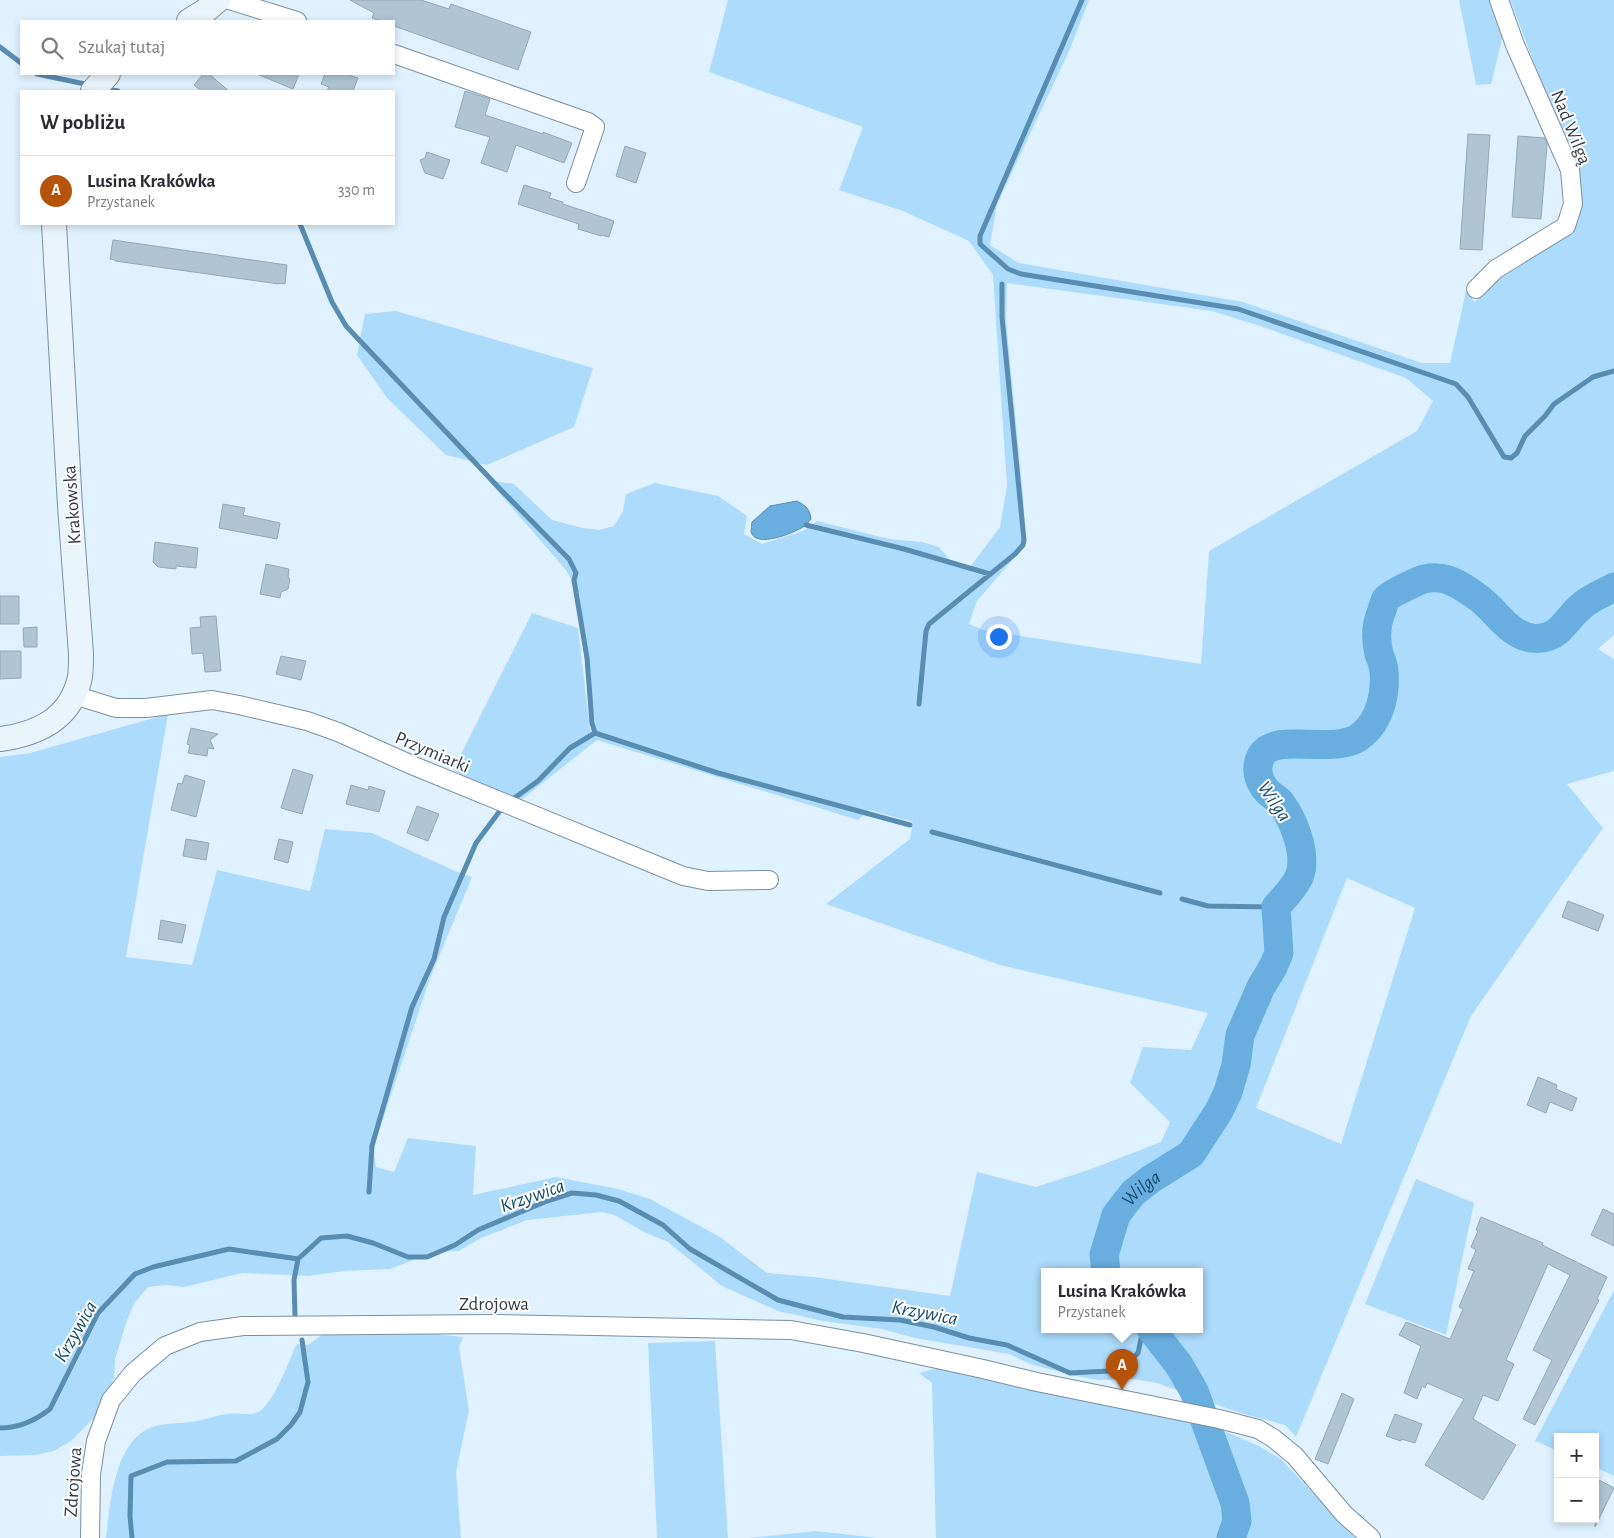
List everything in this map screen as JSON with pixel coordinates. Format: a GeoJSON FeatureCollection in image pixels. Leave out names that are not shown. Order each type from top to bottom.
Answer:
{"type":"FeatureCollection","features":[{"type":"Feature","properties":{"kind":"street"},"geometry":{"type":"LineString","coordinates":[[190,20],[218,0]]}},
{"type":"Feature","properties":{"kind":"street"},"geometry":{"type":"LineString","coordinates":[[229,0],[294,20]]}},
{"type":"Feature","properties":{"kind":"street","name":"Nad Wilgą"},"geometry":{"type":"LineString","coordinates":[[1476,288],[1496,269],[1566,226],[1574,204],[1570,170],[1515,46],[1499,0]]}},
{"type":"Feature","properties":{"kind":"street"},"geometry":{"type":"LineString","coordinates":[[395,54],[588,122],[595,127],[576,183]]}},
{"type":"Feature","properties":{"kind":"street"},"geometry":{"type":"LineString","coordinates":[[94,90],[107,75]]}},
{"type":"Feature","properties":{"kind":"street","name":"Krakowska"},"geometry":{"type":"LineString","coordinates":[[0,739],[28,734],[42,728],[61,713],[74,695],[80,676],[81,654],[70,506],[54,225]]}},
{"type":"Feature","properties":{"kind":"street","name":"Przymiarki"},"geometry":{"type":"LineString","coordinates":[[74,695],[116,708],[146,708],[212,700],[238,704],[307,721],[338,732],[414,766],[683,876],[708,882],[769,880]]}},
{"type":"Feature","properties":{"kind":"street","name":"Zdrojowa"},"geometry":{"type":"LineString","coordinates":[[90,1538],[91,1474],[96,1441],[112,1400],[133,1373],[165,1346],[200,1332],[243,1326],[495,1324],[791,1330],[872,1345],[1037,1382],[1219,1419],[1258,1429],[1280,1444],[1295,1456],[1344,1514],[1371,1538]]}},
{"type":"Feature","properties":{"kind":"shaded area"},"geometry":{"type":"Polygon","coordinates":[[[728,0],[1089,0],[1070,49],[997,204],[990,245],[1019,263],[1243,302],[1422,363],[1450,363],[1466,291],[1475,302],[1493,283],[1568,235],[1578,213],[1580,184],[1510,0],[1614,0],[1614,635],[1598,649],[1614,659],[1614,771],[1567,784],[1603,828],[1471,1016],[1296,1437],[1285,1425],[1240,1413],[1157,1383],[1133,1379],[1098,1380],[1075,1376],[1030,1364],[1009,1354],[915,1338],[882,1329],[823,1321],[778,1311],[722,1286],[668,1242],[646,1233],[614,1215],[602,1212],[527,1220],[481,1238],[459,1251],[435,1252],[390,1269],[343,1271],[309,1276],[242,1273],[184,1287],[166,1285],[148,1287],[135,1302],[127,1320],[115,1359],[114,1378],[99,1413],[71,1441],[54,1451],[36,1455],[0,1456],[0,757],[30,753],[168,714],[126,957],[192,965],[217,870],[310,891],[325,829],[372,833],[472,877],[430,978],[373,1149],[376,1167],[394,1172],[408,1138],[476,1146],[473,1195],[556,1177],[618,1189],[650,1199],[720,1237],[767,1273],[814,1277],[950,1296],[977,1172],[1036,1187],[1091,1169],[1161,1142],[1170,1122],[1130,1083],[1143,1047],[1191,1050],[1208,1013],[1000,965],[826,904],[910,839],[913,822],[869,810],[858,820],[597,740],[517,803],[453,770],[532,613],[578,628],[590,730],[597,738],[579,593],[566,570],[488,480],[514,484],[552,520],[583,528],[599,530],[614,526],[623,511],[626,494],[655,483],[718,496],[747,516],[744,534],[762,544],[803,531],[817,521],[889,539],[922,542],[939,547],[949,559],[970,567],[1000,527],[1007,486],[993,275],[969,241],[903,211],[839,190],[863,127],[709,72],[728,0]],[[1007,283],[1006,321],[1026,544],[977,601],[969,624],[983,630],[1201,664],[1209,551],[1417,431],[1433,401],[1406,378],[1212,311],[1007,283]],[[1347,878],[1256,1108],[1341,1144],[1415,908],[1347,878]]]}},
{"type":"Feature","properties":{"kind":"shaded area"},"geometry":{"type":"Polygon","coordinates":[[[1459,0],[1493,0],[1504,31],[1491,84],[1476,85],[1459,0]]]}},
{"type":"Feature","properties":{"kind":"shaded area"},"geometry":{"type":"Polygon","coordinates":[[[396,311],[593,368],[574,427],[487,465],[446,455],[387,398],[357,355],[365,314],[396,311]]]}},
{"type":"Feature","properties":{"kind":"shaded area"},"geometry":{"type":"Polygon","coordinates":[[[797,501],[809,510],[811,519],[806,525],[794,532],[776,538],[760,539],[754,536],[751,531],[752,522],[770,506],[797,501]]]}},
{"type":"Feature","properties":{"kind":"shaded area"},"geometry":{"type":"Polygon","coordinates":[[[1416,1179],[1474,1203],[1446,1335],[1365,1304],[1416,1179]]]}},
{"type":"Feature","properties":{"kind":"shaded area"},"geometry":{"type":"Polygon","coordinates":[[[1614,1290],[1614,1476],[1599,1469],[1599,1433],[1554,1433],[1554,1449],[1535,1441],[1614,1290]]]}},
{"type":"Feature","properties":{"kind":"shaded area"},"geometry":{"type":"Polygon","coordinates":[[[435,1334],[463,1337],[459,1348],[469,1410],[456,1472],[461,1538],[106,1538],[116,1475],[129,1445],[139,1434],[158,1425],[197,1421],[227,1414],[257,1413],[266,1406],[276,1390],[297,1344],[308,1345],[322,1335],[435,1334]]]}},
{"type":"Feature","properties":{"kind":"shaded area"},"geometry":{"type":"Polygon","coordinates":[[[715,1341],[728,1538],[657,1538],[648,1343],[715,1341]]]}},
{"type":"Feature","properties":{"kind":"shaded area"},"geometry":{"type":"Polygon","coordinates":[[[938,1368],[1053,1394],[1205,1423],[1259,1446],[1281,1459],[1355,1538],[936,1538],[932,1383],[919,1373],[938,1368]]]}},
{"type":"Feature","properties":{"kind":"shaded area"},"geometry":{"type":"Polygon","coordinates":[[[816,1531],[878,1538],[749,1538],[816,1531]]]}},
{"type":"Feature","properties":{"kind":"building"},"geometry":{"type":"Polygon","coordinates":[[[350,0],[421,0],[449,9],[451,4],[531,32],[518,70],[395,26],[395,20],[372,18],[374,13],[350,0]]]}},
{"type":"Feature","properties":{"kind":"building"},"geometry":{"type":"Polygon","coordinates":[[[202,75],[210,75],[228,90],[200,90],[194,85],[202,75]]]}},
{"type":"Feature","properties":{"kind":"building"},"geometry":{"type":"Polygon","coordinates":[[[259,75],[299,75],[293,89],[259,75]]]}},
{"type":"Feature","properties":{"kind":"building"},"geometry":{"type":"Polygon","coordinates":[[[325,75],[348,75],[358,78],[353,90],[328,90],[329,87],[321,84],[325,75]]]}},
{"type":"Feature","properties":{"kind":"building"},"geometry":{"type":"Polygon","coordinates":[[[465,91],[490,99],[485,115],[543,134],[543,132],[572,143],[564,163],[516,145],[507,172],[481,163],[490,137],[455,127],[465,91]]]}},
{"type":"Feature","properties":{"kind":"building"},"geometry":{"type":"Polygon","coordinates":[[[1468,134],[1490,135],[1482,250],[1460,249],[1468,134]]]}},
{"type":"Feature","properties":{"kind":"building"},"geometry":{"type":"Polygon","coordinates":[[[1518,136],[1545,138],[1547,145],[1541,219],[1512,217],[1518,136]]]}},
{"type":"Feature","properties":{"kind":"building"},"geometry":{"type":"Polygon","coordinates":[[[625,146],[646,153],[636,183],[616,176],[625,146]]]}},
{"type":"Feature","properties":{"kind":"building"},"geometry":{"type":"Polygon","coordinates":[[[427,152],[450,160],[443,179],[425,173],[420,160],[425,158],[427,152]]]}},
{"type":"Feature","properties":{"kind":"building"},"geometry":{"type":"Polygon","coordinates":[[[524,185],[551,193],[549,198],[563,202],[563,204],[614,221],[609,237],[578,229],[579,224],[518,204],[524,185]]]}},
{"type":"Feature","properties":{"kind":"building"},"geometry":{"type":"Polygon","coordinates":[[[113,240],[287,265],[285,284],[115,261],[110,259],[113,240]]]}},
{"type":"Feature","properties":{"kind":"building"},"geometry":{"type":"Polygon","coordinates":[[[223,504],[245,508],[243,515],[280,523],[277,539],[219,528],[223,504]]]}},
{"type":"Feature","properties":{"kind":"building"},"geometry":{"type":"Polygon","coordinates":[[[155,542],[198,548],[196,568],[176,566],[176,569],[158,567],[153,562],[155,542]]]}},
{"type":"Feature","properties":{"kind":"building"},"geometry":{"type":"Polygon","coordinates":[[[266,564],[289,569],[288,589],[281,592],[280,598],[260,594],[266,564]]]}},
{"type":"Feature","properties":{"kind":"building"},"geometry":{"type":"Polygon","coordinates":[[[0,596],[19,596],[19,624],[0,624],[0,596]]]}},
{"type":"Feature","properties":{"kind":"building"},"geometry":{"type":"Polygon","coordinates":[[[216,616],[221,671],[205,672],[203,653],[192,654],[190,628],[201,627],[200,617],[216,616]]]}},
{"type":"Feature","properties":{"kind":"building"},"geometry":{"type":"Polygon","coordinates":[[[37,627],[37,647],[24,647],[23,628],[37,627]]]}},
{"type":"Feature","properties":{"kind":"building"},"geometry":{"type":"Polygon","coordinates":[[[0,651],[21,651],[21,678],[0,679],[0,651]]]}},
{"type":"Feature","properties":{"kind":"building"},"geometry":{"type":"Polygon","coordinates":[[[281,656],[306,661],[301,680],[276,674],[281,656]]]}},
{"type":"Feature","properties":{"kind":"building"},"geometry":{"type":"Polygon","coordinates":[[[191,728],[218,734],[210,740],[214,749],[208,748],[207,756],[188,753],[190,745],[187,744],[191,728]]]}},
{"type":"Feature","properties":{"kind":"building"},"geometry":{"type":"Polygon","coordinates":[[[293,769],[313,775],[302,814],[281,808],[293,769]]]}},
{"type":"Feature","properties":{"kind":"building"},"geometry":{"type":"Polygon","coordinates":[[[185,775],[205,781],[196,817],[171,810],[178,783],[182,784],[185,775]]]}},
{"type":"Feature","properties":{"kind":"building"},"geometry":{"type":"Polygon","coordinates":[[[351,785],[368,790],[369,786],[385,791],[379,812],[346,804],[351,785]]]}},
{"type":"Feature","properties":{"kind":"building"},"geometry":{"type":"Polygon","coordinates":[[[417,806],[439,814],[428,841],[407,833],[417,806]]]}},
{"type":"Feature","properties":{"kind":"building"},"geometry":{"type":"Polygon","coordinates":[[[186,839],[209,843],[206,860],[183,856],[186,839]]]}},
{"type":"Feature","properties":{"kind":"building"},"geometry":{"type":"Polygon","coordinates":[[[279,839],[293,842],[288,863],[274,859],[279,839]]]}},
{"type":"Feature","properties":{"kind":"building"},"geometry":{"type":"Polygon","coordinates":[[[1568,901],[1604,915],[1598,931],[1562,917],[1568,901]]]}},
{"type":"Feature","properties":{"kind":"building"},"geometry":{"type":"Polygon","coordinates":[[[161,920],[186,925],[182,943],[158,939],[161,920]]]}},
{"type":"Feature","properties":{"kind":"building"},"geometry":{"type":"Polygon","coordinates":[[[1538,1077],[1557,1085],[1556,1089],[1577,1098],[1572,1111],[1550,1102],[1546,1113],[1527,1105],[1538,1077]]]}},
{"type":"Feature","properties":{"kind":"building"},"geometry":{"type":"Polygon","coordinates":[[[1603,1209],[1614,1214],[1614,1246],[1591,1235],[1603,1209]]]}},
{"type":"Feature","properties":{"kind":"building"},"geometry":{"type":"Polygon","coordinates":[[[1481,1217],[1543,1243],[1542,1245],[1607,1277],[1597,1299],[1599,1300],[1535,1425],[1523,1419],[1552,1360],[1533,1350],[1570,1275],[1548,1264],[1506,1360],[1514,1364],[1498,1401],[1483,1395],[1473,1419],[1516,1445],[1483,1500],[1425,1465],[1464,1399],[1427,1383],[1425,1388],[1422,1386],[1417,1399],[1404,1393],[1421,1346],[1399,1335],[1406,1322],[1450,1339],[1463,1309],[1459,1307],[1474,1271],[1468,1269],[1476,1250],[1471,1247],[1478,1231],[1476,1230],[1481,1217]]]}},
{"type":"Feature","properties":{"kind":"building"},"geometry":{"type":"Polygon","coordinates":[[[1342,1393],[1354,1399],[1328,1464],[1315,1459],[1342,1393]]]}},
{"type":"Feature","properties":{"kind":"building"},"geometry":{"type":"Polygon","coordinates":[[[1395,1414],[1422,1424],[1415,1443],[1386,1436],[1395,1414]]]}},
{"type":"Feature","properties":{"kind":"building"},"geometry":{"type":"Polygon","coordinates":[[[1599,1480],[1614,1488],[1599,1519],[1599,1480]]]}},
{"type":"Feature","properties":{"kind":"waterway"},"geometry":{"type":"LineString","coordinates":[[1082,0],[980,236],[980,244],[1008,269],[1021,274],[1238,309],[1456,384],[1468,397],[1504,457],[1511,458],[1517,453],[1525,436],[1554,404],[1593,377],[1614,371]]}},
{"type":"Feature","properties":{"kind":"waterway"},"geometry":{"type":"LineString","coordinates":[[0,47],[20,62]]}},
{"type":"Feature","properties":{"kind":"waterway"},"geometry":{"type":"LineString","coordinates":[[42,75],[85,84]]}},
{"type":"Feature","properties":{"kind":"waterway"},"geometry":{"type":"LineString","coordinates":[[300,225],[332,302],[346,326],[569,559],[576,573],[574,580],[587,658],[592,723],[595,733]]}},
{"type":"Feature","properties":{"kind":"waterway"},"geometry":{"type":"LineString","coordinates":[[919,704],[926,631],[929,624],[1015,554],[1023,545],[1024,540],[1002,317],[1002,284]]}},
{"type":"Feature","properties":{"kind":"waterway"},"geometry":{"type":"LineString","coordinates":[[806,525],[904,549],[990,574]]}},
{"type":"Feature","properties":{"kind":"waterway","name":"Wilga"},"geometry":{"type":"LineString","coordinates":[[1106,1268],[1104,1255],[1116,1215],[1133,1193],[1151,1179],[1191,1154],[1219,1111],[1228,1092],[1236,1065],[1240,1035],[1261,987],[1279,953],[1276,907],[1297,881],[1302,859],[1298,838],[1291,819],[1281,803],[1266,790],[1259,778],[1258,765],[1261,756],[1268,749],[1279,745],[1323,745],[1352,741],[1369,728],[1378,714],[1384,689],[1384,670],[1377,642],[1377,626],[1380,615],[1388,597],[1412,584],[1431,578],[1440,578],[1456,583],[1480,599],[1513,630],[1529,638],[1553,635],[1580,607],[1614,587]]}},
{"type":"Feature","properties":{"kind":"waterway"},"geometry":{"type":"LineString","coordinates":[[513,799],[538,781],[570,748],[595,733],[718,773],[910,825]]}},
{"type":"Feature","properties":{"kind":"waterway"},"geometry":{"type":"LineString","coordinates":[[369,1192],[372,1146],[412,1007],[434,959],[444,917],[476,843],[502,808]]}},
{"type":"Feature","properties":{"kind":"waterway"},"geometry":{"type":"LineString","coordinates":[[932,832],[1160,893]]}},
{"type":"Feature","properties":{"kind":"waterway"},"geometry":{"type":"LineString","coordinates":[[1182,899],[1208,906],[1276,907]]}},
{"type":"Feature","properties":{"kind":"waterway","name":"Krzywica"},"geometry":{"type":"LineString","coordinates":[[298,1259],[321,1238],[347,1236],[373,1243],[408,1257],[427,1257],[455,1245],[478,1230],[547,1201],[572,1193],[596,1195],[619,1201],[663,1225],[690,1249],[778,1300],[843,1317],[900,1320],[934,1327],[969,1338],[1007,1345],[1070,1373],[1109,1371],[1127,1364],[1138,1353],[1142,1333]]}},
{"type":"Feature","properties":{"kind":"waterway","name":"Krzywica"},"geometry":{"type":"LineString","coordinates":[[0,1428],[27,1423],[50,1409],[98,1313],[135,1274],[153,1267],[229,1249],[298,1259]]}},
{"type":"Feature","properties":{"kind":"waterway"},"geometry":{"type":"LineString","coordinates":[[295,1316],[294,1280],[298,1259]]}},
{"type":"Feature","properties":{"kind":"waterway","name":"Wilga"},"geometry":{"type":"LineString","coordinates":[[1154,1333],[1179,1365],[1194,1391],[1235,1503],[1237,1521],[1231,1538]]}},
{"type":"Feature","properties":{"kind":"waterway"},"geometry":{"type":"LineString","coordinates":[[132,1538],[130,1516],[131,1476],[167,1462],[236,1461],[277,1439],[291,1425],[300,1412],[308,1382],[302,1340]]}},
{"type":"Feature","properties":{"kind":"place","name":"Lusina Krakówka"},"geometry":{"type":"Point","coordinates":[1122,1390]}}]}
